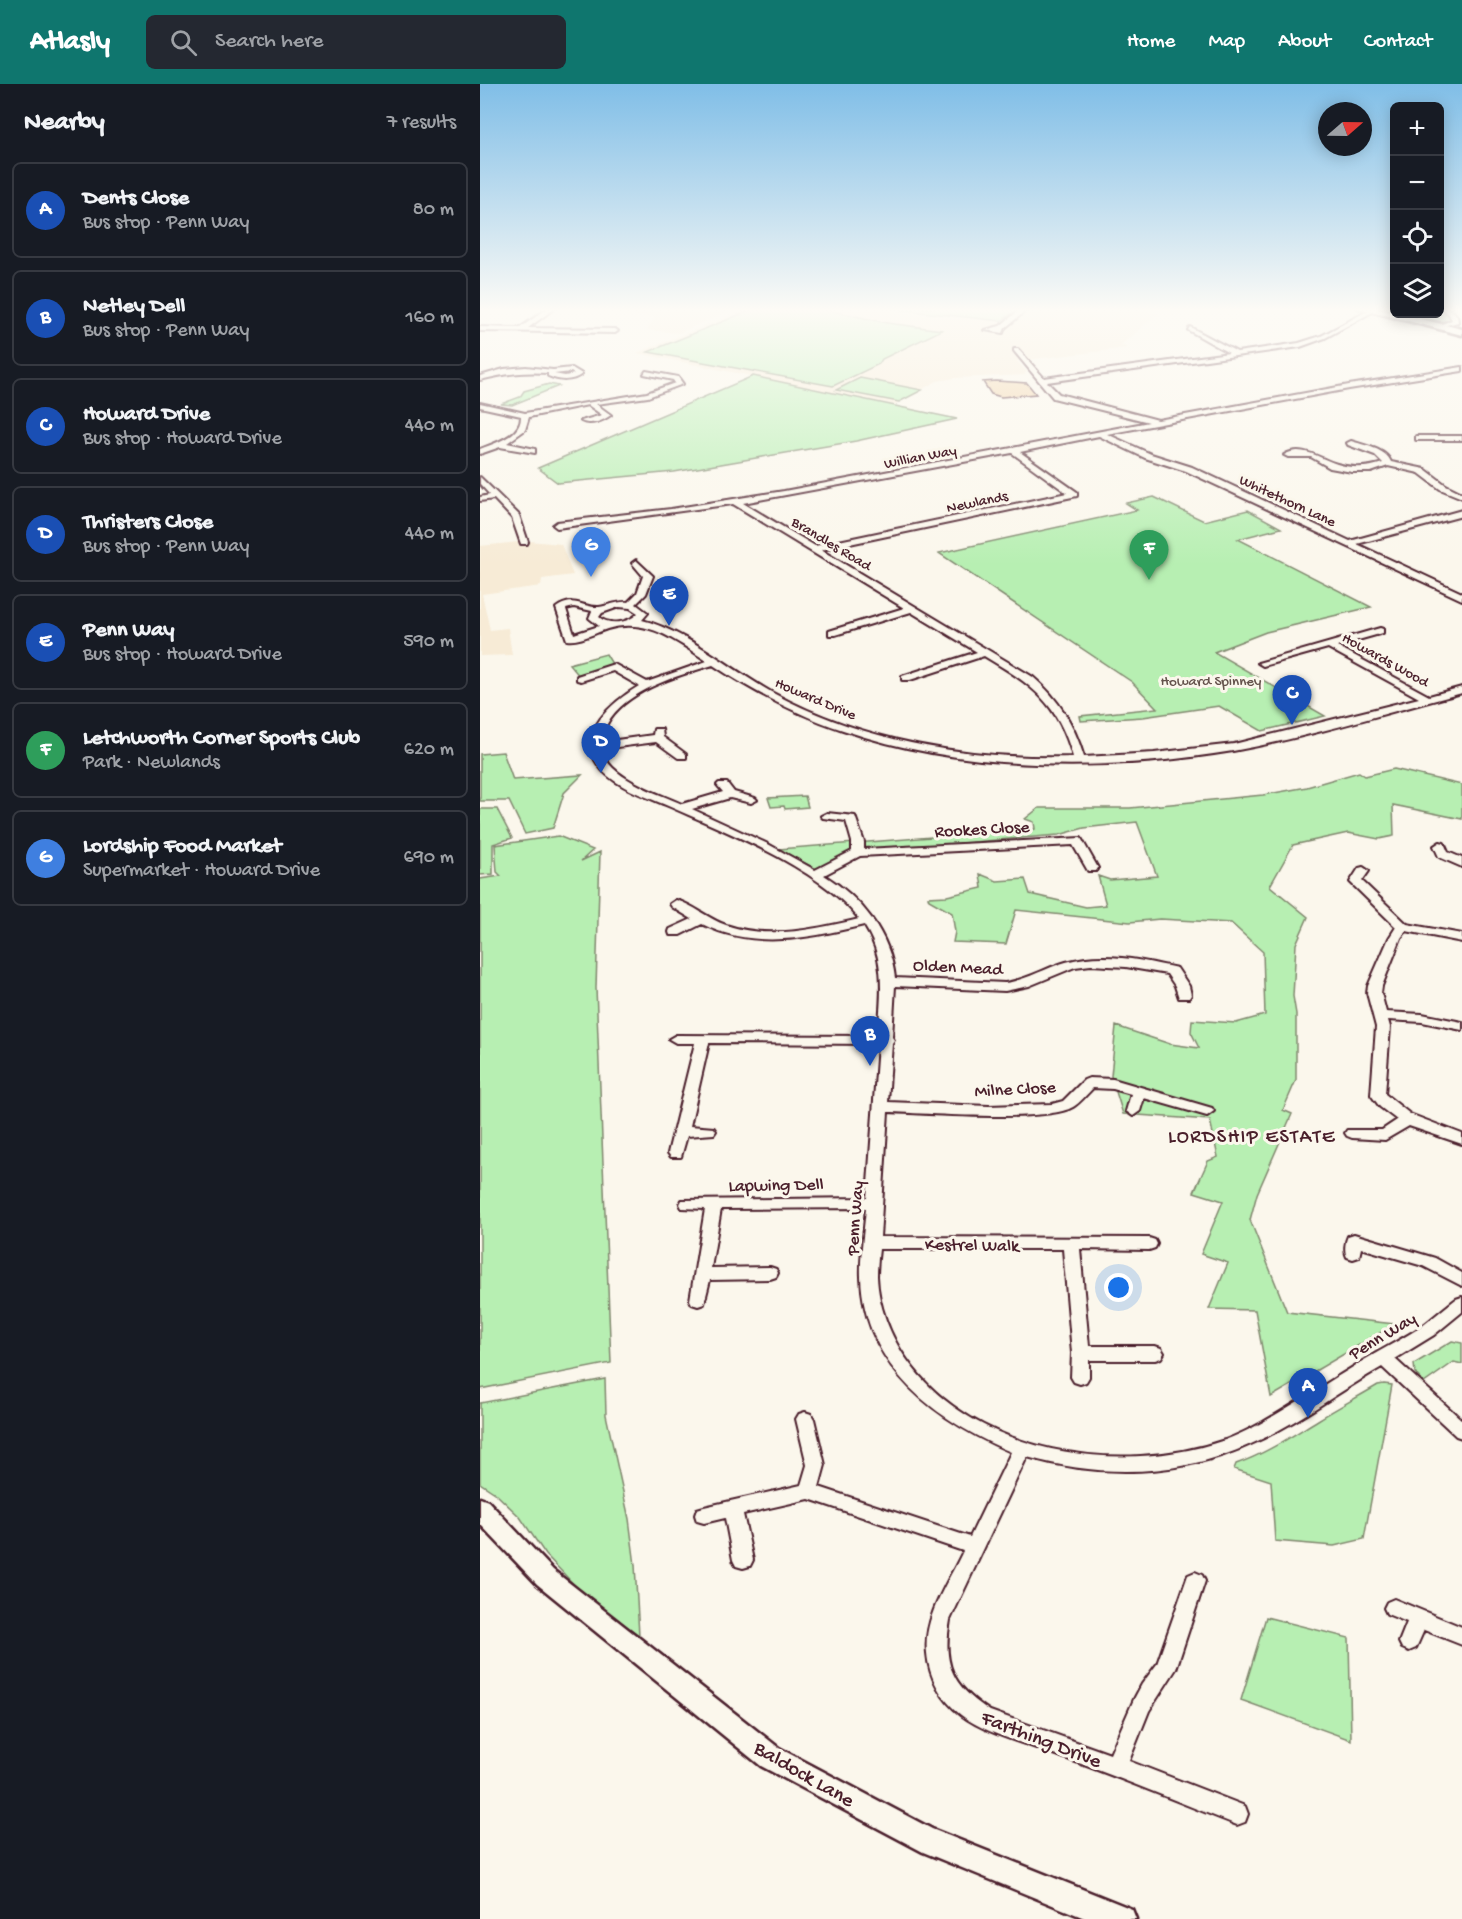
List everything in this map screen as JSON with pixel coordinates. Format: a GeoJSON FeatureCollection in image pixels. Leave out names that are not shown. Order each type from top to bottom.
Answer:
{"type":"FeatureCollection","features":[{"type":"Feature","properties":{"kind":"street"},"geometry":{"type":"LineString","coordinates":[[480,405],[525,415],[652,394]]}},
{"type":"Feature","properties":{"kind":"street"},"geometry":{"type":"LineString","coordinates":[[1054,394],[1160,422]]}},
{"type":"Feature","properties":{"kind":"street","name":"Willian Way"},"geometry":{"type":"LineString","coordinates":[[557,525],[736,502],[1309,394]]}},
{"type":"Feature","properties":{"kind":"street"},"geometry":{"type":"LineString","coordinates":[[585,421],[599,422],[606,417],[606,413],[589,403]]}},
{"type":"Feature","properties":{"kind":"street"},"geometry":{"type":"LineString","coordinates":[[480,452],[499,444],[526,426],[525,415]]}},
{"type":"Feature","properties":{"kind":"street","name":"Whitethorn Lane"},"geometry":{"type":"LineString","coordinates":[[1100,434],[1148,456],[1189,469],[1460,596]]}},
{"type":"Feature","properties":{"kind":"street"},"geometry":{"type":"LineString","coordinates":[[1425,435],[1462,438]]}},
{"type":"Feature","properties":{"kind":"street"},"geometry":{"type":"LineString","coordinates":[[499,444],[532,452]]}},
{"type":"Feature","properties":{"kind":"street"},"geometry":{"type":"LineString","coordinates":[[1353,446],[1381,454],[1387,464]]}},
{"type":"Feature","properties":{"kind":"street","name":"Newlands"},"geometry":{"type":"LineString","coordinates":[[813,549],[1074,494],[1014,451]]}},
{"type":"Feature","properties":{"kind":"street"},"geometry":{"type":"LineString","coordinates":[[1288,455],[1312,455],[1333,466],[1352,470],[1371,470],[1387,464],[1422,471],[1443,487],[1462,496]]}},
{"type":"Feature","properties":{"kind":"street"},"geometry":{"type":"LineString","coordinates":[[480,479],[516,517],[524,542]]}},
{"type":"Feature","properties":{"kind":"street"},"geometry":{"type":"LineString","coordinates":[[480,500],[497,496]]}},
{"type":"Feature","properties":{"kind":"street","name":"Brandles Road"},"geometry":{"type":"LineString","coordinates":[[736,502],[1029,679],[1050,697],[1068,723],[1080,762]]}},
{"type":"Feature","properties":{"kind":"street"},"geometry":{"type":"LineString","coordinates":[[1349,544],[1462,513]]}},
{"type":"Feature","properties":{"kind":"street"},"geometry":{"type":"LineString","coordinates":[[635,622],[643,613],[630,605],[641,594],[648,576],[636,563]]}},
{"type":"Feature","properties":{"kind":"street","name":"Howard Drive"},"geometry":{"type":"LineString","coordinates":[[630,605],[614,605],[600,610],[574,604],[561,608],[570,638],[611,625],[635,622],[662,629],[785,704],[824,720],[884,739],[971,756],[1080,762],[1243,745],[1462,690]]}},
{"type":"Feature","properties":{"kind":"street"},"geometry":{"type":"LineString","coordinates":[[832,633],[913,608]]}},
{"type":"Feature","properties":{"kind":"street"},"geometry":{"type":"LineString","coordinates":[[600,610],[594,614],[596,621],[611,625]]}},
{"type":"Feature","properties":{"kind":"street","name":"Howards Wood"},"geometry":{"type":"LineString","coordinates":[[1263,663],[1380,631]]}},
{"type":"Feature","properties":{"kind":"street","name":"Howards Wood"},"geometry":{"type":"LineString","coordinates":[[1329,645],[1428,699]]}},
{"type":"Feature","properties":{"kind":"street"},"geometry":{"type":"LineString","coordinates":[[906,678],[987,652]]}},
{"type":"Feature","properties":{"kind":"street"},"geometry":{"type":"LineString","coordinates":[[682,756],[658,734],[597,746],[597,736],[606,717],[623,701],[646,686],[714,662]]}},
{"type":"Feature","properties":{"kind":"street"},"geometry":{"type":"LineString","coordinates":[[581,678],[614,667],[646,686]]}},
{"type":"Feature","properties":{"kind":"street"},"geometry":{"type":"LineString","coordinates":[[921,673],[932,679]]}},
{"type":"Feature","properties":{"kind":"street","name":"Penn Way"},"geometry":{"type":"LineString","coordinates":[[597,746],[600,761],[608,770],[642,790],[814,875],[843,894],[866,921],[883,948],[890,982],[883,1107],[869,1277],[875,1316],[892,1352],[921,1389],[951,1414],[996,1439],[1056,1458],[1094,1463],[1167,1461],[1197,1455],[1232,1445],[1255,1434],[1424,1333],[1462,1303]]}},
{"type":"Feature","properties":{"kind":"street"},"geometry":{"type":"LineString","coordinates":[[682,808],[727,790],[751,800]]}},
{"type":"Feature","properties":{"kind":"street"},"geometry":{"type":"LineString","coordinates":[[827,816],[851,818],[858,842],[858,853]]}},
{"type":"Feature","properties":{"kind":"street","name":"Rookes Close"},"geometry":{"type":"LineString","coordinates":[[814,875],[858,853],[1077,841],[1092,868]]}},
{"type":"Feature","properties":{"kind":"street"},"geometry":{"type":"LineString","coordinates":[[1440,846],[1443,854],[1462,863]]}},
{"type":"Feature","properties":{"kind":"street"},"geometry":{"type":"LineString","coordinates":[[1363,871],[1356,882],[1403,927],[1462,938]]}},
{"type":"Feature","properties":{"kind":"street"},"geometry":{"type":"LineString","coordinates":[[676,904],[721,928],[765,937],[813,933],[866,921]]}},
{"type":"Feature","properties":{"kind":"street"},"geometry":{"type":"LineString","coordinates":[[675,932],[702,919]]}},
{"type":"Feature","properties":{"kind":"street"},"geometry":{"type":"LineString","coordinates":[[1403,927],[1395,938],[1375,986],[1375,1000],[1382,1016],[1383,1037],[1378,1095],[1391,1110],[1408,1119],[1462,1139]]}},
{"type":"Feature","properties":{"kind":"street","name":"Olden Mead"},"geometry":{"type":"LineString","coordinates":[[890,982],[933,981],[1003,987],[1025,983],[1080,962],[1107,962],[1172,971],[1182,986],[1184,995]]}},
{"type":"Feature","properties":{"kind":"street"},"geometry":{"type":"LineString","coordinates":[[1382,1016],[1422,1018],[1462,1026]]}},
{"type":"Feature","properties":{"kind":"street"},"geometry":{"type":"LineString","coordinates":[[676,1039],[887,1040]]}},
{"type":"Feature","properties":{"kind":"street"},"geometry":{"type":"LineString","coordinates":[[676,1153],[703,1039]]}},
{"type":"Feature","properties":{"kind":"street","name":"Milne Close"},"geometry":{"type":"LineString","coordinates":[[883,1107],[989,1111],[1041,1110],[1068,1104],[1089,1083],[1113,1084],[1207,1112]]}},
{"type":"Feature","properties":{"kind":"street"},"geometry":{"type":"LineString","coordinates":[[1133,1111],[1139,1091]]}},
{"type":"Feature","properties":{"kind":"street"},"geometry":{"type":"LineString","coordinates":[[1352,1133],[1385,1135],[1408,1119]]}},
{"type":"Feature","properties":{"kind":"street"},"geometry":{"type":"LineString","coordinates":[[681,1131],[709,1131]]}},
{"type":"Feature","properties":{"kind":"street","name":"Lapwing Dell"},"geometry":{"type":"LineString","coordinates":[[688,1204],[874,1203]]}},
{"type":"Feature","properties":{"kind":"street","name":"Lapwing Dell"},"geometry":{"type":"LineString","coordinates":[[698,1299],[714,1204]]}},
{"type":"Feature","properties":{"kind":"street"},"geometry":{"type":"LineString","coordinates":[[1353,1253],[1354,1240],[1430,1262],[1462,1280]]}},
{"type":"Feature","properties":{"kind":"street","name":"Kestrel Walk"},"geometry":{"type":"LineString","coordinates":[[872,1243],[1149,1244]]}},
{"type":"Feature","properties":{"kind":"street"},"geometry":{"type":"LineString","coordinates":[[1071,1245],[1081,1353],[1080,1377]]}},
{"type":"Feature","properties":{"kind":"street"},"geometry":{"type":"LineString","coordinates":[[703,1274],[770,1273]]}},
{"type":"Feature","properties":{"kind":"street"},"geometry":{"type":"LineString","coordinates":[[1081,1353],[1155,1353]]}},
{"type":"Feature","properties":{"kind":"street"},"geometry":{"type":"LineString","coordinates":[[1382,1357],[1462,1431]]}},
{"type":"Feature","properties":{"kind":"street"},"geometry":{"type":"LineString","coordinates":[[805,1419],[816,1465],[809,1491]]}},
{"type":"Feature","properties":{"kind":"street","name":"Farthing Drive"},"geometry":{"type":"LineString","coordinates":[[1023,1448],[940,1620],[937,1633],[938,1667],[949,1690],[968,1709],[983,1718],[1116,1766],[1237,1814]]}},
{"type":"Feature","properties":{"kind":"street"},"geometry":{"type":"LineString","coordinates":[[704,1515],[809,1491],[974,1547]]}},
{"type":"Feature","properties":{"kind":"street","name":"Baldock Lane"},"geometry":{"type":"LineString","coordinates":[[480,1508],[544,1577],[770,1757],[923,1839],[1122,1919]]}},
{"type":"Feature","properties":{"kind":"street"},"geometry":{"type":"LineString","coordinates":[[732,1508],[743,1560]]}},
{"type":"Feature","properties":{"kind":"street","name":"Farthing Drive"},"geometry":{"type":"LineString","coordinates":[[1116,1766],[1141,1706],[1169,1663],[1195,1581]]}},
{"type":"Feature","properties":{"kind":"street"},"geometry":{"type":"LineString","coordinates":[[1394,1608],[1462,1636]]}},
{"type":"Feature","properties":{"kind":"street"},"geometry":{"type":"LineString","coordinates":[[1409,1642],[1419,1617]]}},
{"type":"Feature","properties":{"kind":"shaded area"},"geometry":{"type":"Polygon","coordinates":[[[838,394],[914,394],[894,405],[838,394]]]}},
{"type":"Feature","properties":{"kind":"shaded area"},"geometry":{"type":"Polygon","coordinates":[[[529,541],[561,544],[573,575],[542,579],[541,586],[482,594],[490,630],[508,628],[512,655],[480,656],[480,546],[529,541]]]}},
{"type":"Feature","properties":{"kind":"green space"},"geometry":{"type":"Polygon","coordinates":[[[522,394],[540,394],[512,405],[501,404],[520,397],[522,394]]]}},
{"type":"Feature","properties":{"kind":"green space"},"geometry":{"type":"Polygon","coordinates":[[[712,394],[837,394],[957,419],[856,441],[674,472],[558,483],[538,468],[712,394]]]}},
{"type":"Feature","properties":{"kind":"green space"},"geometry":{"type":"Polygon","coordinates":[[[855,394],[915,394],[899,402],[855,394]]]}},
{"type":"Feature","properties":{"kind":"green space","name":"Howard Spinney"},"geometry":{"type":"Polygon","coordinates":[[[1154,497],[1204,521],[1248,510],[1281,528],[1238,539],[1371,607],[1266,632],[1214,652],[1325,716],[1262,731],[1219,706],[1143,717],[1081,721],[1080,716],[1157,708],[1132,682],[939,553],[1137,510],[1126,503],[1154,497]]]}},
{"type":"Feature","properties":{"kind":"green space"},"geometry":{"type":"Polygon","coordinates":[[[606,654],[614,667],[581,678],[569,664],[606,654]]]}},
{"type":"Feature","properties":{"kind":"green space"},"geometry":{"type":"Polygon","coordinates":[[[503,752],[513,780],[582,775],[564,793],[553,828],[525,834],[509,801],[480,801],[480,754],[503,752]]]}},
{"type":"Feature","properties":{"kind":"green space"},"geometry":{"type":"Polygon","coordinates":[[[1394,769],[1462,785],[1462,819],[1393,805],[1394,836],[1379,839],[1348,833],[1293,845],[1270,886],[1308,917],[1296,944],[1293,996],[1296,1014],[1296,1080],[1283,1110],[1292,1114],[1257,1194],[1250,1220],[1287,1312],[1395,1324],[1271,1397],[1255,1310],[1209,1309],[1228,1263],[1201,1254],[1223,1201],[1194,1192],[1208,1161],[1218,1157],[1210,1120],[1123,1114],[1111,1076],[1116,1026],[1170,1044],[1199,1048],[1191,1032],[1192,1020],[1236,1023],[1265,1015],[1263,952],[1231,923],[1160,919],[1130,922],[1016,910],[1006,944],[953,942],[955,932],[952,913],[929,900],[928,897],[947,896],[982,888],[980,874],[997,881],[1025,879],[1030,894],[1086,907],[1106,905],[1098,876],[1110,880],[1157,876],[1137,822],[1084,828],[1059,835],[851,852],[816,869],[778,849],[1035,829],[1034,822],[1025,819],[1039,808],[1130,808],[1263,795],[1307,787],[1359,772],[1365,776],[1394,769]]]}},
{"type":"Feature","properties":{"kind":"green space"},"geometry":{"type":"Polygon","coordinates":[[[805,796],[808,807],[785,809],[784,806],[771,807],[768,798],[805,796]]]}},
{"type":"Feature","properties":{"kind":"green space"},"geometry":{"type":"Polygon","coordinates":[[[480,809],[497,809],[512,838],[493,844],[493,874],[480,875],[480,809]]]}},
{"type":"Feature","properties":{"kind":"green space"},"geometry":{"type":"Polygon","coordinates":[[[558,836],[593,850],[581,861],[600,852],[596,988],[611,1363],[480,1389],[480,879],[501,876],[497,872],[495,845],[558,836]]]}},
{"type":"Feature","properties":{"kind":"green space"},"geometry":{"type":"Polygon","coordinates":[[[1452,1341],[1462,1343],[1462,1364],[1454,1362],[1424,1383],[1415,1373],[1414,1364],[1452,1341]]]}},
{"type":"Feature","properties":{"kind":"green space"},"geometry":{"type":"Polygon","coordinates":[[[605,1379],[606,1415],[629,1519],[635,1565],[639,1635],[583,1594],[546,1555],[520,1517],[495,1493],[480,1483],[480,1403],[605,1379]]]}},
{"type":"Feature","properties":{"kind":"green space"},"geometry":{"type":"Polygon","coordinates":[[[1378,1385],[1392,1385],[1364,1539],[1334,1546],[1275,1541],[1271,1481],[1234,1469],[1236,1464],[1268,1450],[1378,1385]]]}},
{"type":"Feature","properties":{"kind":"green space"},"geometry":{"type":"Polygon","coordinates":[[[1266,1617],[1349,1638],[1351,1740],[1241,1700],[1266,1617]]]}},
{"type":"Feature","properties":{"kind":"building"},"geometry":{"type":"Polygon","coordinates":[[[991,394],[1036,394],[1001,397],[991,394]]]}},
{"type":"Feature","properties":{"kind":"place","name":"Lordship Food Market"},"geometry":{"type":"Point","coordinates":[591,577]}},
{"type":"Feature","properties":{"kind":"place","name":"Letchworth Corner Sports Club"},"geometry":{"type":"Point","coordinates":[1149,580]}},
{"type":"Feature","properties":{"kind":"place","name":"Penn Way"},"geometry":{"type":"Point","coordinates":[669,626]}},
{"type":"Feature","properties":{"kind":"place","name":"Howard Drive"},"geometry":{"type":"Point","coordinates":[1292,725]}},
{"type":"Feature","properties":{"kind":"place","name":"Thristers Close"},"geometry":{"type":"Point","coordinates":[601,773]}},
{"type":"Feature","properties":{"kind":"place","name":"Netley Dell"},"geometry":{"type":"Point","coordinates":[870,1066]}},
{"type":"Feature","properties":{"kind":"place","name":"Dents Close"},"geometry":{"type":"Point","coordinates":[1308,1418]}},
{"type":"Feature","properties":{"kind":"district","name":"LORDSHIP ESTATE"},"geometry":{"type":"Point","coordinates":[1252,1135]}}]}
